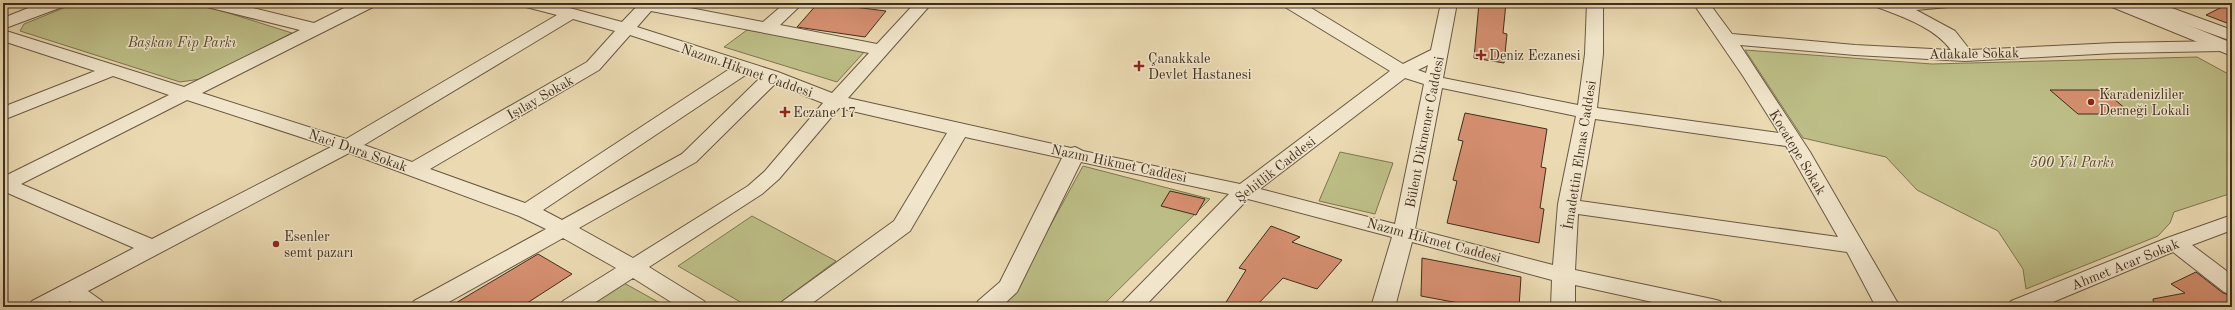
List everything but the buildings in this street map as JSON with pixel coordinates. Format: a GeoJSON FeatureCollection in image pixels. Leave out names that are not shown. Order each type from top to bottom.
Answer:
{"type":"FeatureCollection","features":[{"type":"Feature","properties":{"kind":"street"},"geometry":{"type":"LineString","coordinates":[[3,24],[56,3]]}},
{"type":"Feature","properties":{"kind":"street"},"geometry":{"type":"LineString","coordinates":[[213,3],[315,28]]}},
{"type":"Feature","properties":{"kind":"street"},"geometry":{"type":"LineString","coordinates":[[4,184],[367,3]]}},
{"type":"Feature","properties":{"kind":"street","name":"Nazım Hikmet Caddesi"},"geometry":{"type":"LineString","coordinates":[[532,3],[626,29],[745,67],[835,101],[959,130],[1075,153],[1244,191],[1563,275],[1712,307]]}},
{"type":"Feature","properties":{"kind":"street"},"geometry":{"type":"LineString","coordinates":[[766,28],[795,3]]}},
{"type":"Feature","properties":{"kind":"street"},"geometry":{"type":"LineString","coordinates":[[570,307],[634,268],[755,190],[772,176],[835,101],[924,3]]}},
{"type":"Feature","properties":{"kind":"street"},"geometry":{"type":"LineString","coordinates":[[1291,3],[1402,71],[1433,81],[1587,112],[1792,141]]}},
{"type":"Feature","properties":{"kind":"street","name":"Bülent Dikmener Caddesi"},"geometry":{"type":"LineString","coordinates":[[1383,307],[1404,232],[1433,81],[1450,3]]}},
{"type":"Feature","properties":{"kind":"street","name":"İmadettin Elmas Caddesi"},"geometry":{"type":"LineString","coordinates":[[1564,307],[1563,275],[1569,206],[1587,112],[1596,29],[1595,3]]}},
{"type":"Feature","properties":{"kind":"street","name":"Kocatepe Sokak"},"geometry":{"type":"LineString","coordinates":[[1701,3],[1728,38],[1792,141],[1890,307]]}},
{"type":"Feature","properties":{"kind":"street"},"geometry":{"type":"LineString","coordinates":[[1887,5],[1942,3]]}},
{"type":"Feature","properties":{"kind":"street"},"geometry":{"type":"LineString","coordinates":[[2118,3],[2229,44]]}},
{"type":"Feature","properties":{"kind":"street"},"geometry":{"type":"LineString","coordinates":[[2142,3],[2229,44]]}},
{"type":"Feature","properties":{"kind":"street"},"geometry":{"type":"LineString","coordinates":[[649,4],[882,50]]}},
{"type":"Feature","properties":{"kind":"street","name":"Işılay Sokak"},"geometry":{"type":"LineString","coordinates":[[414,170],[593,66],[649,4]]}},
{"type":"Feature","properties":{"kind":"street"},"geometry":{"type":"LineString","coordinates":[[1887,5],[1914,15],[1949,35],[1965,56]]}},
{"type":"Feature","properties":{"kind":"street"},"geometry":{"type":"LineString","coordinates":[[40,307],[348,146],[572,13]]}},
{"type":"Feature","properties":{"kind":"street","name":"Naci Dura Sokak"},"geometry":{"type":"LineString","coordinates":[[3,35],[110,71],[348,146],[527,211],[564,229],[634,268],[696,307]]}},
{"type":"Feature","properties":{"kind":"street","name":"Adakale Sokak"},"geometry":{"type":"LineString","coordinates":[[1728,38],[1855,50],[1965,56],[2229,44]]}},
{"type":"Feature","properties":{"kind":"street","name":"Şehitlik Caddesi"},"geometry":{"type":"LineString","coordinates":[[1130,307],[1244,191],[1402,71],[1439,53]]}},
{"type":"Feature","properties":{"kind":"street"},"geometry":{"type":"LineString","coordinates":[[527,211],[745,67]]}},
{"type":"Feature","properties":{"kind":"street"},"geometry":{"type":"LineString","coordinates":[[3,114],[110,71]]}},
{"type":"Feature","properties":{"kind":"street"},"geometry":{"type":"LineString","coordinates":[[422,307],[689,158],[772,76]]}},
{"type":"Feature","properties":{"kind":"street"},"geometry":{"type":"LineString","coordinates":[[791,307],[902,226],[959,130]]}},
{"type":"Feature","properties":{"kind":"street"},"geometry":{"type":"LineString","coordinates":[[986,307],[1009,287],[1075,153]]}},
{"type":"Feature","properties":{"kind":"street"},"geometry":{"type":"LineString","coordinates":[[4,184],[153,248]]}},
{"type":"Feature","properties":{"kind":"street"},"geometry":{"type":"LineString","coordinates":[[1569,206],[1854,246]]}},
{"type":"Feature","properties":{"kind":"street","name":"Ahmet Acar Sokak"},"geometry":{"type":"LineString","coordinates":[[2019,307],[2175,243],[2232,222]]}},
{"type":"Feature","properties":{"kind":"street"},"geometry":{"type":"LineString","coordinates":[[2175,243],[2232,286]]}},
{"type":"Feature","properties":{"kind":"street"},"geometry":{"type":"LineString","coordinates":[[72,291],[94,307]]}},
{"type":"Feature","properties":{"kind":"green space","name":"Başkan Fip Parkı"},"geometry":{"type":"Polygon","coordinates":[[[76,3],[197,3],[292,33],[201,79],[180,82],[20,31],[24,24],[76,3]]]}},
{"type":"Feature","properties":{"kind":"green space"},"geometry":{"type":"Polygon","coordinates":[[[747,30],[866,50],[837,82],[724,47],[747,30]]]}},
{"type":"Feature","properties":{"kind":"green space","name":"500 Yıl Parkı"},"geometry":{"type":"Polygon","coordinates":[[[1745,50],[1932,64],[2197,57],[2232,76],[2232,193],[2174,212],[2170,223],[2158,236],[2026,289],[2023,269],[1998,231],[1917,190],[1886,157],[1803,138],[1745,50]]]}},
{"type":"Feature","properties":{"kind":"green space"},"geometry":{"type":"Polygon","coordinates":[[[1340,152],[1393,163],[1375,214],[1319,201],[1340,152]]]}},
{"type":"Feature","properties":{"kind":"green space"},"geometry":{"type":"Polygon","coordinates":[[[1083,166],[1210,199],[1101,307],[996,307],[1015,290],[1083,166]]]}},
{"type":"Feature","properties":{"kind":"green space"},"geometry":{"type":"Polygon","coordinates":[[[752,216],[836,261],[774,307],[749,307],[678,266],[752,216]]]}},
{"type":"Feature","properties":{"kind":"green space"},"geometry":{"type":"Polygon","coordinates":[[[624,283],[667,307],[585,307],[624,283]]]}},
{"type":"Feature","properties":{"kind":"place","name":"Deniz Eczanesi"},"geometry":{"type":"Point","coordinates":[1481,55]}},
{"type":"Feature","properties":{"kind":"place","name":"Çanakkale Devlet Hastanesi"},"geometry":{"type":"Point","coordinates":[1139,66]}},
{"type":"Feature","properties":{"kind":"place","name":"Karadenizliler Derneği Lokali"},"geometry":{"type":"Point","coordinates":[2091,102]}},
{"type":"Feature","properties":{"kind":"place","name":"Eczane 17"},"geometry":{"type":"Point","coordinates":[785,112]}},
{"type":"Feature","properties":{"kind":"place","name":"Esenler semt pazarı"},"geometry":{"type":"Point","coordinates":[276,244]}}]}
